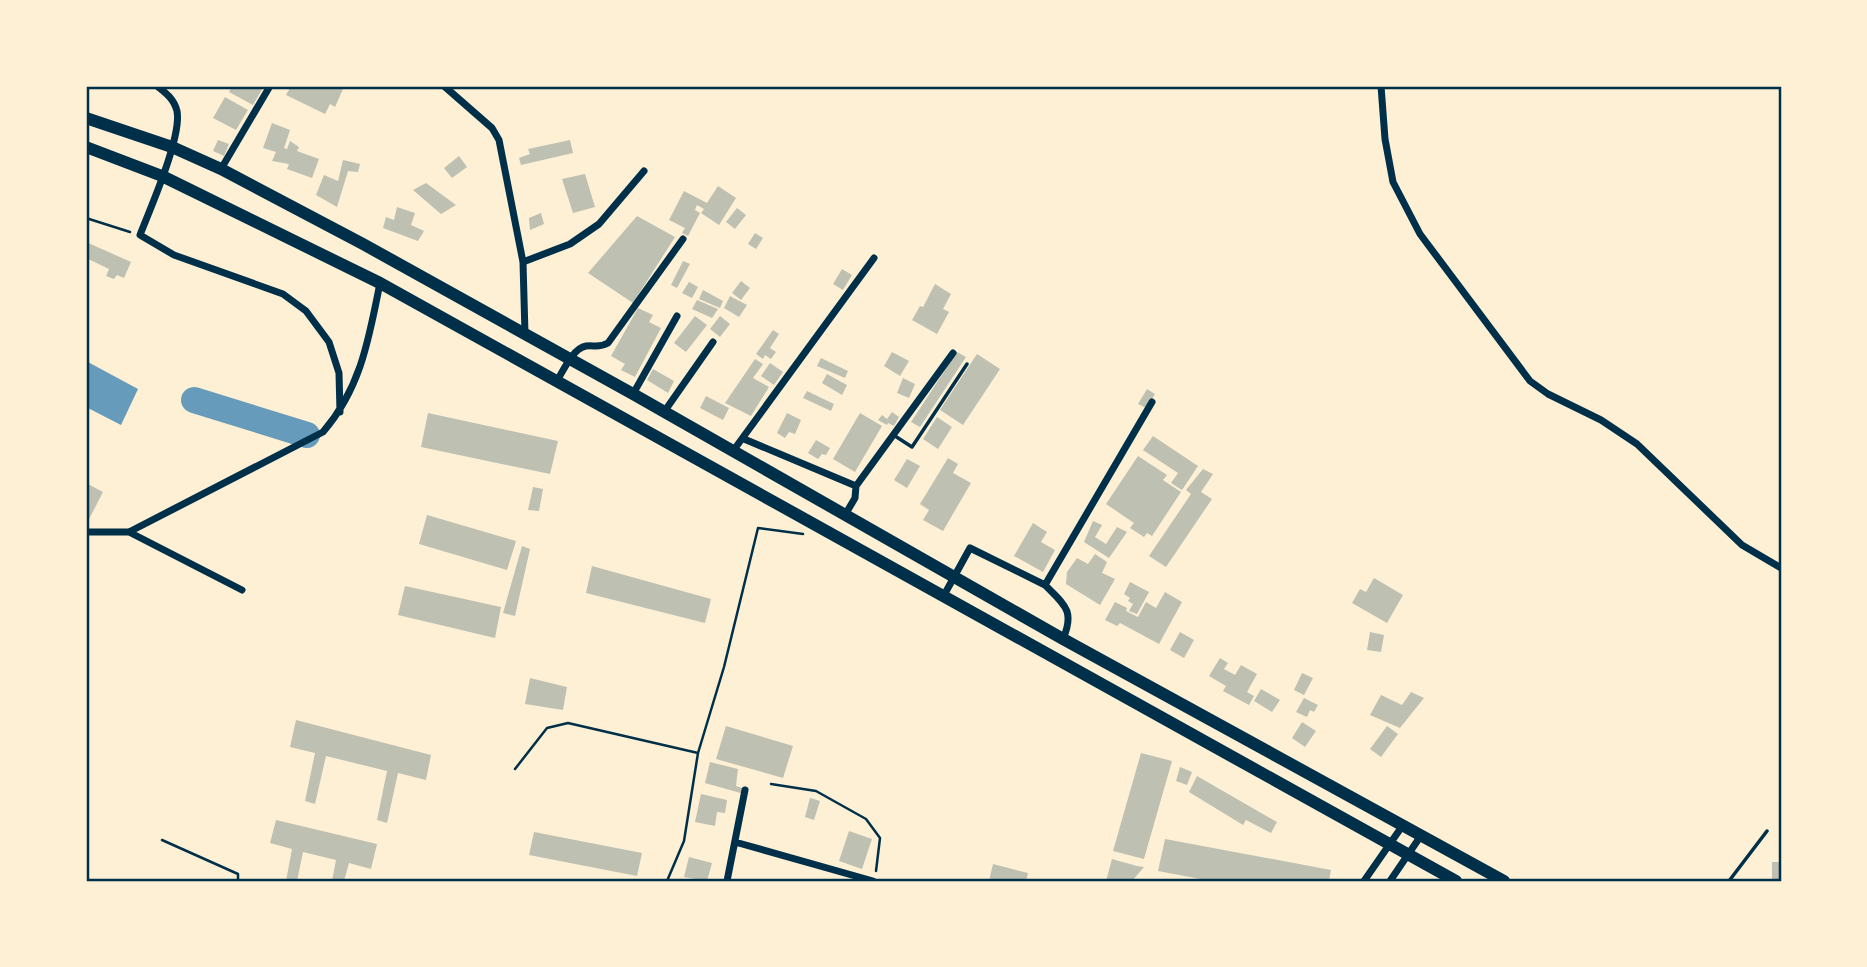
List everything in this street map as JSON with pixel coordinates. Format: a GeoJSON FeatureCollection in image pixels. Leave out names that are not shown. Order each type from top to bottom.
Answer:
{"type":"FeatureCollection","features":[{"type":"Feature","properties":{"kind":"main road"},"geometry":{"type":"LineString","coordinates":[[86,118],[172,147],[220,169],[363,244],[634,394],[1063,639],[1504,881]]}},
{"type":"Feature","properties":{"kind":"main road"},"geometry":{"type":"LineString","coordinates":[[86,147],[162,176],[380,283],[1456,881]]}},
{"type":"Feature","properties":{"kind":"street"},"geometry":{"type":"LineString","coordinates":[[157,86],[172,98],[177,113],[172,147],[140,235],[174,255],[283,294],[306,311],[329,342],[339,373],[340,412]]}},
{"type":"Feature","properties":{"kind":"street"},"geometry":{"type":"LineString","coordinates":[[220,169],[270,86]]}},
{"type":"Feature","properties":{"kind":"street"},"geometry":{"type":"LineString","coordinates":[[444,86],[492,128],[499,140],[523,262],[525,335]]}},
{"type":"Feature","properties":{"kind":"street"},"geometry":{"type":"LineString","coordinates":[[1381,86],[1385,139],[1393,182],[1420,234],[1530,382],[1637,444],[1742,545],[1781,568]]}},
{"type":"Feature","properties":{"kind":"street"},"geometry":{"type":"LineString","coordinates":[[523,262],[570,244],[599,224],[644,171]]}},
{"type":"Feature","properties":{"kind":"street"},"geometry":{"type":"LineString","coordinates":[[557,381],[579,349],[585,346],[600,347],[608,343],[684,239]]}},
{"type":"Feature","properties":{"kind":"street"},"geometry":{"type":"LineString","coordinates":[[733,451],[874,258]]}},
{"type":"Feature","properties":{"kind":"street"},"geometry":{"type":"LineString","coordinates":[[129,532],[323,432],[340,412],[365,358],[380,283]]}},
{"type":"Feature","properties":{"kind":"street"},"geometry":{"type":"LineString","coordinates":[[634,394],[677,316]]}},
{"type":"Feature","properties":{"kind":"street"},"geometry":{"type":"LineString","coordinates":[[664,412],[713,342]]}},
{"type":"Feature","properties":{"kind":"street"},"geometry":{"type":"LineString","coordinates":[[845,515],[855,498],[856,486],[953,353]]}},
{"type":"Feature","properties":{"kind":"street"},"geometry":{"type":"LineString","coordinates":[[1045,585],[1152,402]]}},
{"type":"Feature","properties":{"kind":"street"},"geometry":{"type":"LineString","coordinates":[[744,439],[856,486]]}},
{"type":"Feature","properties":{"kind":"street"},"geometry":{"type":"LineString","coordinates":[[86,532],[129,532],[242,590]]}},
{"type":"Feature","properties":{"kind":"street"},"geometry":{"type":"LineString","coordinates":[[943,597],[970,548],[1045,585],[1068,608],[1069,625],[1063,639]]}},
{"type":"Feature","properties":{"kind":"street"},"geometry":{"type":"LineString","coordinates":[[727,881],[746,790]]}},
{"type":"Feature","properties":{"kind":"street"},"geometry":{"type":"LineString","coordinates":[[1364,881],[1403,825]]}},
{"type":"Feature","properties":{"kind":"street"},"geometry":{"type":"LineString","coordinates":[[1390,881],[1420,836]]}},
{"type":"Feature","properties":{"kind":"street"},"geometry":{"type":"LineString","coordinates":[[735,842],[874,881]]}},
{"type":"Feature","properties":{"kind":"lane"},"geometry":{"type":"LineString","coordinates":[[893,435],[912,447],[967,364]]}},
{"type":"Feature","properties":{"kind":"lane"},"geometry":{"type":"LineString","coordinates":[[1729,881],[1767,831]]}},
{"type":"Feature","properties":{"kind":"path"},"geometry":{"type":"LineString","coordinates":[[86,218],[140,235]]}},
{"type":"Feature","properties":{"kind":"path"},"geometry":{"type":"LineString","coordinates":[[667,881],[684,841],[698,753],[724,667],[758,528],[811,535]]}},
{"type":"Feature","properties":{"kind":"path"},"geometry":{"type":"LineString","coordinates":[[515,769],[547,728],[568,723],[698,753]]}},
{"type":"Feature","properties":{"kind":"path"},"geometry":{"type":"LineString","coordinates":[[771,784],[816,791],[866,819],[880,838],[874,881]]}},
{"type":"Feature","properties":{"kind":"path"},"geometry":{"type":"LineString","coordinates":[[162,840],[238,874],[238,881]]}},
{"type":"Feature","properties":{"kind":"water"},"geometry":{"type":"Polygon","coordinates":[[[86,361],[138,389],[121,425],[86,407],[86,361]]]}},
{"type":"Feature","properties":{"kind":"building"},"geometry":{"type":"Polygon","coordinates":[[[232,86],[264,86],[253,105],[229,92],[232,86]]]}},
{"type":"Feature","properties":{"kind":"building"},"geometry":{"type":"Polygon","coordinates":[[[291,86],[336,86],[343,89],[335,107],[330,104],[325,114],[286,95],[291,86]]]}},
{"type":"Feature","properties":{"kind":"building"},"geometry":{"type":"Polygon","coordinates":[[[225,97],[248,110],[236,130],[213,118],[225,97]]]}},
{"type":"Feature","properties":{"kind":"building"},"geometry":{"type":"Polygon","coordinates":[[[272,123],[290,130],[284,148],[287,149],[290,141],[299,147],[297,151],[319,159],[312,178],[287,169],[289,164],[272,161],[276,152],[263,148],[272,123]]]}},
{"type":"Feature","properties":{"kind":"building"},"geometry":{"type":"Polygon","coordinates":[[[218,140],[229,144],[224,156],[213,151],[218,140]]]}},
{"type":"Feature","properties":{"kind":"building"},"geometry":{"type":"Polygon","coordinates":[[[570,140],[573,153],[521,165],[519,158],[530,154],[528,149],[570,140]]]}},
{"type":"Feature","properties":{"kind":"building"},"geometry":{"type":"Polygon","coordinates":[[[459,156],[467,167],[452,178],[444,168],[459,156]]]}},
{"type":"Feature","properties":{"kind":"building"},"geometry":{"type":"Polygon","coordinates":[[[343,160],[360,164],[358,172],[348,171],[337,207],[316,195],[324,175],[338,181],[343,160]]]}},
{"type":"Feature","properties":{"kind":"building"},"geometry":{"type":"Polygon","coordinates":[[[585,174],[595,207],[573,213],[562,179],[585,174]]]}},
{"type":"Feature","properties":{"kind":"building"},"geometry":{"type":"Polygon","coordinates":[[[426,183],[456,205],[441,214],[413,190],[426,183]]]}},
{"type":"Feature","properties":{"kind":"building"},"geometry":{"type":"Polygon","coordinates":[[[718,186],[736,198],[719,225],[701,213],[704,209],[697,205],[695,210],[700,213],[688,236],[682,233],[685,228],[669,220],[684,191],[707,203],[718,186]]]}},
{"type":"Feature","properties":{"kind":"building"},"geometry":{"type":"Polygon","coordinates":[[[397,207],[415,213],[411,225],[424,231],[418,241],[383,228],[386,217],[394,220],[397,207]]]}},
{"type":"Feature","properties":{"kind":"building"},"geometry":{"type":"Polygon","coordinates":[[[737,208],[746,215],[735,229],[726,222],[737,208]]]}},
{"type":"Feature","properties":{"kind":"building"},"geometry":{"type":"Polygon","coordinates":[[[541,213],[544,224],[530,230],[529,218],[541,213]]]}},
{"type":"Feature","properties":{"kind":"building"},"geometry":{"type":"Polygon","coordinates":[[[637,216],[675,237],[633,303],[588,273],[637,216]]]}},
{"type":"Feature","properties":{"kind":"building"},"geometry":{"type":"Polygon","coordinates":[[[755,233],[763,238],[756,249],[748,244],[755,233]]]}},
{"type":"Feature","properties":{"kind":"building"},"geometry":{"type":"Polygon","coordinates":[[[86,242],[131,262],[124,278],[117,275],[114,279],[106,276],[109,269],[86,258],[86,242]]]}},
{"type":"Feature","properties":{"kind":"building"},"geometry":{"type":"Polygon","coordinates":[[[683,261],[690,264],[677,288],[671,285],[683,261]]]}},
{"type":"Feature","properties":{"kind":"building"},"geometry":{"type":"Polygon","coordinates":[[[842,269],[852,275],[843,290],[833,284],[842,269]]]}},
{"type":"Feature","properties":{"kind":"building"},"geometry":{"type":"Polygon","coordinates":[[[741,281],[750,288],[741,300],[732,293],[741,281]]]}},
{"type":"Feature","properties":{"kind":"building"},"geometry":{"type":"Polygon","coordinates":[[[689,282],[698,287],[692,298],[682,293],[689,282]]]}},
{"type":"Feature","properties":{"kind":"building"},"geometry":{"type":"Polygon","coordinates":[[[935,284],[951,294],[943,309],[949,312],[937,334],[912,320],[920,306],[923,307],[935,284]]]}},
{"type":"Feature","properties":{"kind":"building"},"geometry":{"type":"Polygon","coordinates":[[[703,290],[723,301],[720,308],[699,299],[703,290]]]}},
{"type":"Feature","properties":{"kind":"building"},"geometry":{"type":"Polygon","coordinates":[[[730,296],[747,305],[739,317],[724,308],[730,296]]]}},
{"type":"Feature","properties":{"kind":"building"},"geometry":{"type":"Polygon","coordinates":[[[697,300],[718,309],[712,318],[692,309],[697,300]]]}},
{"type":"Feature","properties":{"kind":"building"},"geometry":{"type":"Polygon","coordinates":[[[638,308],[653,315],[649,322],[661,328],[635,377],[621,370],[625,364],[611,356],[638,308]]]}},
{"type":"Feature","properties":{"kind":"building"},"geometry":{"type":"Polygon","coordinates":[[[695,316],[707,325],[686,352],[674,343],[695,316]]]}},
{"type":"Feature","properties":{"kind":"building"},"geometry":{"type":"Polygon","coordinates":[[[720,316],[730,324],[720,337],[710,329],[720,316]]]}},
{"type":"Feature","properties":{"kind":"building"},"geometry":{"type":"Polygon","coordinates":[[[773,330],[779,334],[770,348],[776,352],[771,359],[765,355],[763,359],[756,354],[773,330]]]}},
{"type":"Feature","properties":{"kind":"building"},"geometry":{"type":"Polygon","coordinates":[[[892,352],[909,361],[900,376],[884,366],[892,352]]]}},
{"type":"Feature","properties":{"kind":"building"},"geometry":{"type":"Polygon","coordinates":[[[957,352],[966,357],[920,427],[911,422],[957,352]]]}},
{"type":"Feature","properties":{"kind":"building"},"geometry":{"type":"Polygon","coordinates":[[[977,354],[1000,369],[963,425],[940,410],[977,354]]]}},
{"type":"Feature","properties":{"kind":"building"},"geometry":{"type":"Polygon","coordinates":[[[821,358],[848,371],[845,378],[817,366],[821,358]]]}},
{"type":"Feature","properties":{"kind":"building"},"geometry":{"type":"Polygon","coordinates":[[[755,359],[763,364],[753,378],[769,387],[751,416],[725,403],[755,359]]]}},
{"type":"Feature","properties":{"kind":"building"},"geometry":{"type":"Polygon","coordinates":[[[770,363],[783,372],[774,385],[761,376],[770,363]]]}},
{"type":"Feature","properties":{"kind":"building"},"geometry":{"type":"Polygon","coordinates":[[[653,369],[674,381],[668,393],[647,380],[653,369]]]}},
{"type":"Feature","properties":{"kind":"building"},"geometry":{"type":"Polygon","coordinates":[[[827,374],[847,385],[842,395],[822,383],[827,374]]]}},
{"type":"Feature","properties":{"kind":"building"},"geometry":{"type":"Polygon","coordinates":[[[903,378],[915,384],[909,398],[897,393],[903,378]]]}},
{"type":"Feature","properties":{"kind":"building"},"geometry":{"type":"Polygon","coordinates":[[[1147,389],[1155,394],[1146,408],[1138,404],[1147,389]]]}},
{"type":"Feature","properties":{"kind":"building"},"geometry":{"type":"Polygon","coordinates":[[[807,391],[834,404],[831,411],[803,398],[807,391]]]}},
{"type":"Feature","properties":{"kind":"building"},"geometry":{"type":"Polygon","coordinates":[[[706,396],[729,408],[723,420],[700,408],[706,396]]]}},
{"type":"Feature","properties":{"kind":"building"},"geometry":{"type":"Polygon","coordinates":[[[892,412],[899,417],[894,426],[878,420],[882,415],[887,419],[892,412]]]}},
{"type":"Feature","properties":{"kind":"building"},"geometry":{"type":"Polygon","coordinates":[[[428,413],[558,441],[550,474],[421,447],[428,413]]]}},
{"type":"Feature","properties":{"kind":"building"},"geometry":{"type":"Polygon","coordinates":[[[787,413],[801,420],[795,434],[789,432],[785,438],[777,433],[787,413]]]}},
{"type":"Feature","properties":{"kind":"building"},"geometry":{"type":"Polygon","coordinates":[[[860,413],[882,426],[855,472],[833,459],[860,413]]]}},
{"type":"Feature","properties":{"kind":"building"},"geometry":{"type":"Polygon","coordinates":[[[937,417],[952,427],[938,449],[923,439],[937,417]]]}},
{"type":"Feature","properties":{"kind":"building"},"geometry":{"type":"Polygon","coordinates":[[[1153,436],[1198,466],[1182,490],[1171,483],[1178,473],[1143,450],[1153,436]]]}},
{"type":"Feature","properties":{"kind":"building"},"geometry":{"type":"Polygon","coordinates":[[[816,440],[830,448],[826,455],[822,454],[818,459],[808,453],[816,440]]]}},
{"type":"Feature","properties":{"kind":"building"},"geometry":{"type":"Polygon","coordinates":[[[1138,456],[1167,475],[1163,480],[1181,492],[1152,536],[1147,533],[1144,537],[1130,528],[1134,523],[1106,504],[1138,456]]]}},
{"type":"Feature","properties":{"kind":"building"},"geometry":{"type":"Polygon","coordinates":[[[948,458],[958,464],[953,473],[971,483],[943,531],[923,520],[929,510],[920,504],[948,458]]]}},
{"type":"Feature","properties":{"kind":"building"},"geometry":{"type":"Polygon","coordinates":[[[907,459],[920,466],[907,488],[894,480],[907,459]]]}},
{"type":"Feature","properties":{"kind":"building"},"geometry":{"type":"Polygon","coordinates":[[[1203,469],[1213,474],[1201,492],[1212,499],[1166,567],[1149,556],[1191,494],[1186,490],[1203,469]]]}},
{"type":"Feature","properties":{"kind":"building"},"geometry":{"type":"Polygon","coordinates":[[[86,483],[103,492],[86,525],[86,483]]]}},
{"type":"Feature","properties":{"kind":"building"},"geometry":{"type":"Polygon","coordinates":[[[533,487],[543,489],[539,511],[528,510],[533,487]]]}},
{"type":"Feature","properties":{"kind":"building"},"geometry":{"type":"Polygon","coordinates":[[[427,515],[516,541],[507,570],[419,544],[427,515]]]}},
{"type":"Feature","properties":{"kind":"building"},"geometry":{"type":"Polygon","coordinates":[[[1093,521],[1102,525],[1095,537],[1106,544],[1117,527],[1127,532],[1109,558],[1084,542],[1093,521]]]}},
{"type":"Feature","properties":{"kind":"building"},"geometry":{"type":"Polygon","coordinates":[[[1033,523],[1047,532],[1041,542],[1055,550],[1043,572],[1014,556],[1033,523]]]}},
{"type":"Feature","properties":{"kind":"building"},"geometry":{"type":"Polygon","coordinates":[[[522,546],[530,549],[515,616],[503,613],[522,546]]]}},
{"type":"Feature","properties":{"kind":"building"},"geometry":{"type":"Polygon","coordinates":[[[1095,554],[1107,562],[1102,573],[1115,579],[1100,605],[1066,584],[1067,572],[1077,558],[1088,564],[1095,554]]]}},
{"type":"Feature","properties":{"kind":"building"},"geometry":{"type":"Polygon","coordinates":[[[592,566],[711,599],[705,623],[586,593],[592,566]]]}},
{"type":"Feature","properties":{"kind":"building"},"geometry":{"type":"Polygon","coordinates":[[[1374,578],[1403,595],[1387,623],[1352,603],[1360,589],[1366,592],[1374,578]]]}},
{"type":"Feature","properties":{"kind":"building"},"geometry":{"type":"Polygon","coordinates":[[[1130,582],[1149,592],[1137,614],[1129,611],[1133,604],[1124,594],[1130,582]]]}},
{"type":"Feature","properties":{"kind":"building"},"geometry":{"type":"Polygon","coordinates":[[[405,586],[501,607],[495,638],[398,615],[405,586]]]}},
{"type":"Feature","properties":{"kind":"building"},"geometry":{"type":"Polygon","coordinates":[[[1165,592],[1182,602],[1159,644],[1120,623],[1117,626],[1105,620],[1115,602],[1138,617],[1146,602],[1156,608],[1165,592]]]}},
{"type":"Feature","properties":{"kind":"building"},"geometry":{"type":"Polygon","coordinates":[[[1180,632],[1194,640],[1184,658],[1170,650],[1180,632]]]}},
{"type":"Feature","properties":{"kind":"building"},"geometry":{"type":"Polygon","coordinates":[[[1370,632],[1384,635],[1381,652],[1367,650],[1370,632]]]}},
{"type":"Feature","properties":{"kind":"building"},"geometry":{"type":"Polygon","coordinates":[[[1220,658],[1228,663],[1224,669],[1235,675],[1241,665],[1257,674],[1247,692],[1254,696],[1249,705],[1223,691],[1226,686],[1209,676],[1220,658]]]}},
{"type":"Feature","properties":{"kind":"building"},"geometry":{"type":"Polygon","coordinates":[[[1302,673],[1313,678],[1304,695],[1294,690],[1302,673]]]}},
{"type":"Feature","properties":{"kind":"building"},"geometry":{"type":"Polygon","coordinates":[[[530,678],[567,687],[563,710],[525,704],[530,678]]]}},
{"type":"Feature","properties":{"kind":"building"},"geometry":{"type":"Polygon","coordinates":[[[1261,689],[1280,700],[1272,712],[1254,701],[1261,689]]]}},
{"type":"Feature","properties":{"kind":"building"},"geometry":{"type":"Polygon","coordinates":[[[1411,692],[1424,698],[1400,728],[1370,715],[1381,695],[1402,705],[1411,692]]]}},
{"type":"Feature","properties":{"kind":"building"},"geometry":{"type":"Polygon","coordinates":[[[1304,698],[1318,705],[1314,712],[1310,710],[1307,717],[1296,712],[1304,698]]]}},
{"type":"Feature","properties":{"kind":"building"},"geometry":{"type":"Polygon","coordinates":[[[296,720],[431,755],[426,780],[398,773],[387,823],[377,820],[387,771],[326,756],[315,804],[305,801],[315,753],[290,747],[296,720]]]}},
{"type":"Feature","properties":{"kind":"building"},"geometry":{"type":"Polygon","coordinates":[[[1302,722],[1316,731],[1305,747],[1292,738],[1302,722]]]}},
{"type":"Feature","properties":{"kind":"building"},"geometry":{"type":"Polygon","coordinates":[[[726,726],[793,746],[783,778],[716,759],[726,726]]]}},
{"type":"Feature","properties":{"kind":"building"},"geometry":{"type":"Polygon","coordinates":[[[1387,726],[1398,734],[1381,757],[1370,749],[1387,726]]]}},
{"type":"Feature","properties":{"kind":"building"},"geometry":{"type":"Polygon","coordinates":[[[1141,753],[1172,761],[1144,859],[1113,851],[1141,753]]]}},
{"type":"Feature","properties":{"kind":"building"},"geometry":{"type":"Polygon","coordinates":[[[710,762],[738,769],[736,786],[745,789],[744,794],[705,783],[710,762]]]}},
{"type":"Feature","properties":{"kind":"building"},"geometry":{"type":"Polygon","coordinates":[[[1180,767],[1192,772],[1187,785],[1176,781],[1180,767]]]}},
{"type":"Feature","properties":{"kind":"building"},"geometry":{"type":"Polygon","coordinates":[[[1197,776],[1277,822],[1271,833],[1246,820],[1243,825],[1189,792],[1197,776]]]}},
{"type":"Feature","properties":{"kind":"building"},"geometry":{"type":"Polygon","coordinates":[[[701,794],[727,800],[725,813],[717,812],[715,826],[695,822],[701,794]]]}},
{"type":"Feature","properties":{"kind":"building"},"geometry":{"type":"Polygon","coordinates":[[[810,798],[820,801],[814,820],[805,817],[810,798]]]}},
{"type":"Feature","properties":{"kind":"building"},"geometry":{"type":"Polygon","coordinates":[[[276,820],[377,844],[371,869],[349,863],[344,881],[332,881],[336,860],[303,852],[297,881],[286,881],[292,849],[270,843],[276,820]]]}},
{"type":"Feature","properties":{"kind":"building"},"geometry":{"type":"Polygon","coordinates":[[[849,831],[872,839],[862,869],[839,861],[849,831]]]}},
{"type":"Feature","properties":{"kind":"building"},"geometry":{"type":"Polygon","coordinates":[[[534,832],[642,853],[637,876],[529,855],[534,832]]]}},
{"type":"Feature","properties":{"kind":"building"},"geometry":{"type":"Polygon","coordinates":[[[1165,839],[1331,870],[1329,881],[1211,881],[1158,871],[1165,839]]]}},
{"type":"Feature","properties":{"kind":"building"},"geometry":{"type":"Polygon","coordinates":[[[689,857],[712,863],[707,881],[684,877],[689,857]]]}},
{"type":"Feature","properties":{"kind":"building"},"geometry":{"type":"Polygon","coordinates":[[[1112,859],[1144,867],[1132,881],[1106,881],[1112,859]]]}},
{"type":"Feature","properties":{"kind":"building"},"geometry":{"type":"Polygon","coordinates":[[[1772,862],[1781,862],[1781,881],[1772,881],[1772,862]]]}},
{"type":"Feature","properties":{"kind":"building"},"geometry":{"type":"Polygon","coordinates":[[[993,864],[1028,873],[1026,881],[989,881],[993,864]]]}},
{"type":"Feature","properties":{"kind":"waterway"},"geometry":{"type":"LineString","coordinates":[[194,400],[307,435]]}}]}
